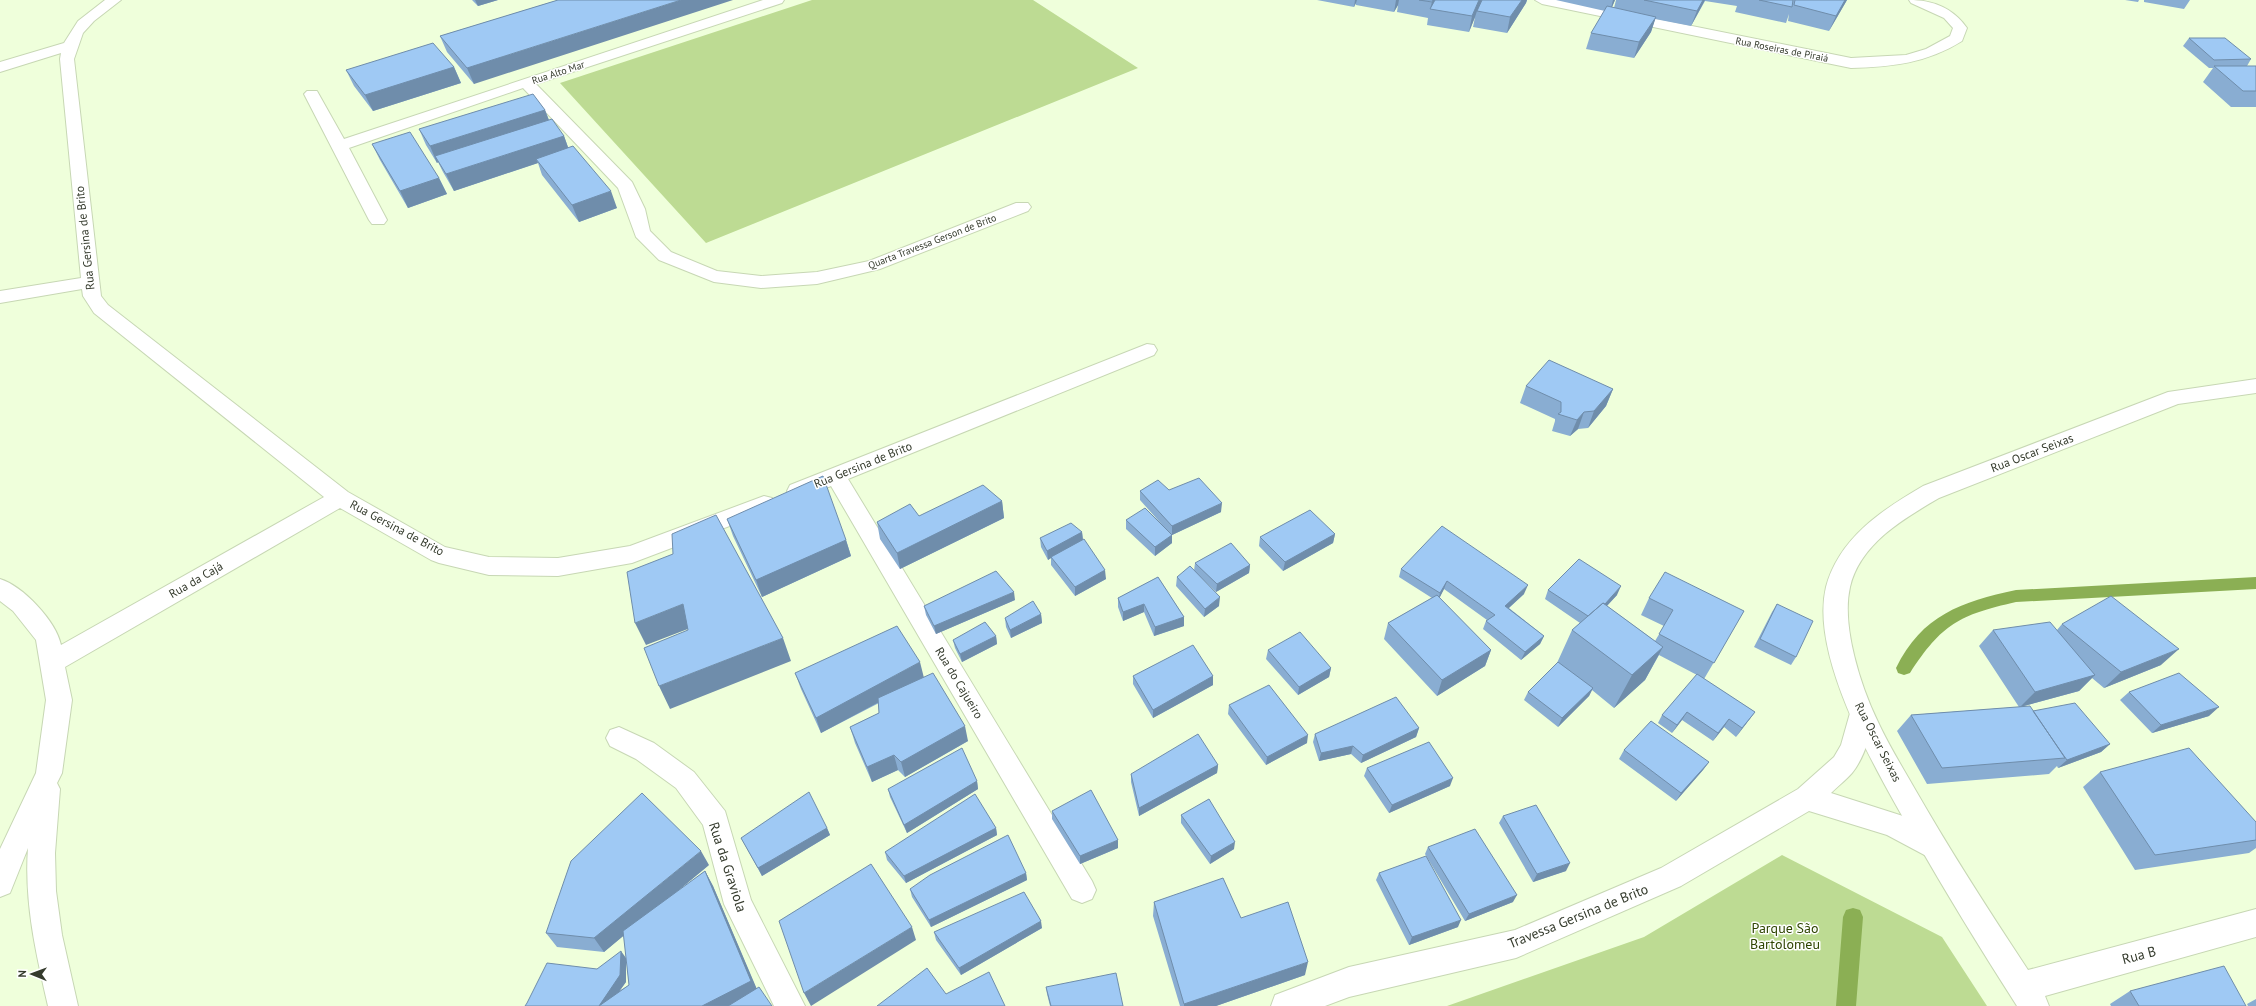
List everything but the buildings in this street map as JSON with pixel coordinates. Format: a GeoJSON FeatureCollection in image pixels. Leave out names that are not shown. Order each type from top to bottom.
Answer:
{"type":"FeatureCollection","features":[{"type":"Feature","properties":{"kind":"street","name":"Rua Gersina de Brito"},"geometry":{"type":"LineString","coordinates":[[114,0],[90,16],[74,33],[68,46],[66,59],[92,296],[101,309],[340,498],[439,554],[490,566],[558,567],[632,554],[836,477],[1147,350]]}},
{"type":"Feature","properties":{"kind":"street","name":"Rua Alto Mar"},"geometry":{"type":"LineString","coordinates":[[339,146],[526,82],[777,0]]}},
{"type":"Feature","properties":{"kind":"street","name":"Rua Roseiras de Piraiá"},"geometry":{"type":"LineString","coordinates":[[1542,0],[1851,63],[1881,63],[1920,58],[1957,38],[1960,28],[1949,15],[1916,0]]}},
{"type":"Feature","properties":{"kind":"street"},"geometry":{"type":"LineString","coordinates":[[0,67],[68,46]]}},
{"type":"Feature","properties":{"kind":"street","name":"Quarta Travessa Gerson de Brito"},"geometry":{"type":"LineString","coordinates":[[526,82],[626,186],[636,209],[642,233],[664,256],[714,276],[761,282],[817,278],[874,264],[1022,207]]}},
{"type":"Feature","properties":{"kind":"street"},"geometry":{"type":"LineString","coordinates":[[312,94],[378,220]]}},
{"type":"Feature","properties":{"kind":"street"},"geometry":{"type":"LineString","coordinates":[[0,297],[90,282]]}},
{"type":"Feature","properties":{"kind":"street","name":"Rua Oscar Seixas"},"geometry":{"type":"LineString","coordinates":[[2028,996],[1932,846],[1861,714],[1845,664],[1837,621],[1838,588],[1850,561],[1870,532],[1900,509],[1931,492],[2175,397],[2256,386]]}},
{"type":"Feature","properties":{"kind":"street","name":"Rua do Cajueiro"},"geometry":{"type":"LineString","coordinates":[[836,477],[1082,890]]}},
{"type":"Feature","properties":{"kind":"street","name":"Rua da Cajá"},"geometry":{"type":"LineString","coordinates":[[52,662],[340,498]]}},
{"type":"Feature","properties":{"kind":"street"},"geometry":{"type":"LineString","coordinates":[[0,588],[21,604],[47,637],[59,700],[49,773],[43,834],[42,890],[50,950],[63,1006]]}},
{"type":"Feature","properties":{"kind":"street","name":"Travessa Gersina de Brito"},"geometry":{"type":"LineString","coordinates":[[1286,1006],[1349,982],[1516,944],[1671,877],[1807,798],[1843,764],[1850,754],[1853,748],[1861,714]]}},
{"type":"Feature","properties":{"kind":"street","name":"Rua da Graviola"},"geometry":{"type":"LineString","coordinates":[[619,738],[645,751],[685,780],[715,820],[738,904],[790,1006]]}},
{"type":"Feature","properties":{"kind":"street"},"geometry":{"type":"LineString","coordinates":[[0,884],[19,836],[49,773]]}},
{"type":"Feature","properties":{"kind":"street"},"geometry":{"type":"LineString","coordinates":[[1807,798],[1896,826],[1932,846]]}},
{"type":"Feature","properties":{"kind":"street","name":"Rua B"},"geometry":{"type":"LineString","coordinates":[[2028,996],[2256,923]]}},
{"type":"Feature","properties":{"kind":"green space"},"geometry":{"type":"Polygon","coordinates":[[[812,0],[1033,0],[1138,68],[706,243],[560,83],[812,0]]]}},
{"type":"Feature","properties":{"kind":"green space","name":"Parque São Bartolomeu"},"geometry":{"type":"Polygon","coordinates":[[[1782,855],[1942,937],[1987,1006],[1447,1006],[1644,937],[1782,855]]]}},
{"type":"Feature","properties":{"kind":"waterway"},"geometry":{"type":"LineString","coordinates":[[1904,668],[1927,636],[1938,625],[1963,610],[1978,605],[2016,596],[2256,583]]}},
{"type":"Feature","properties":{"kind":"waterway"},"geometry":{"type":"LineString","coordinates":[[1846,1006],[1853,917]]}}]}
